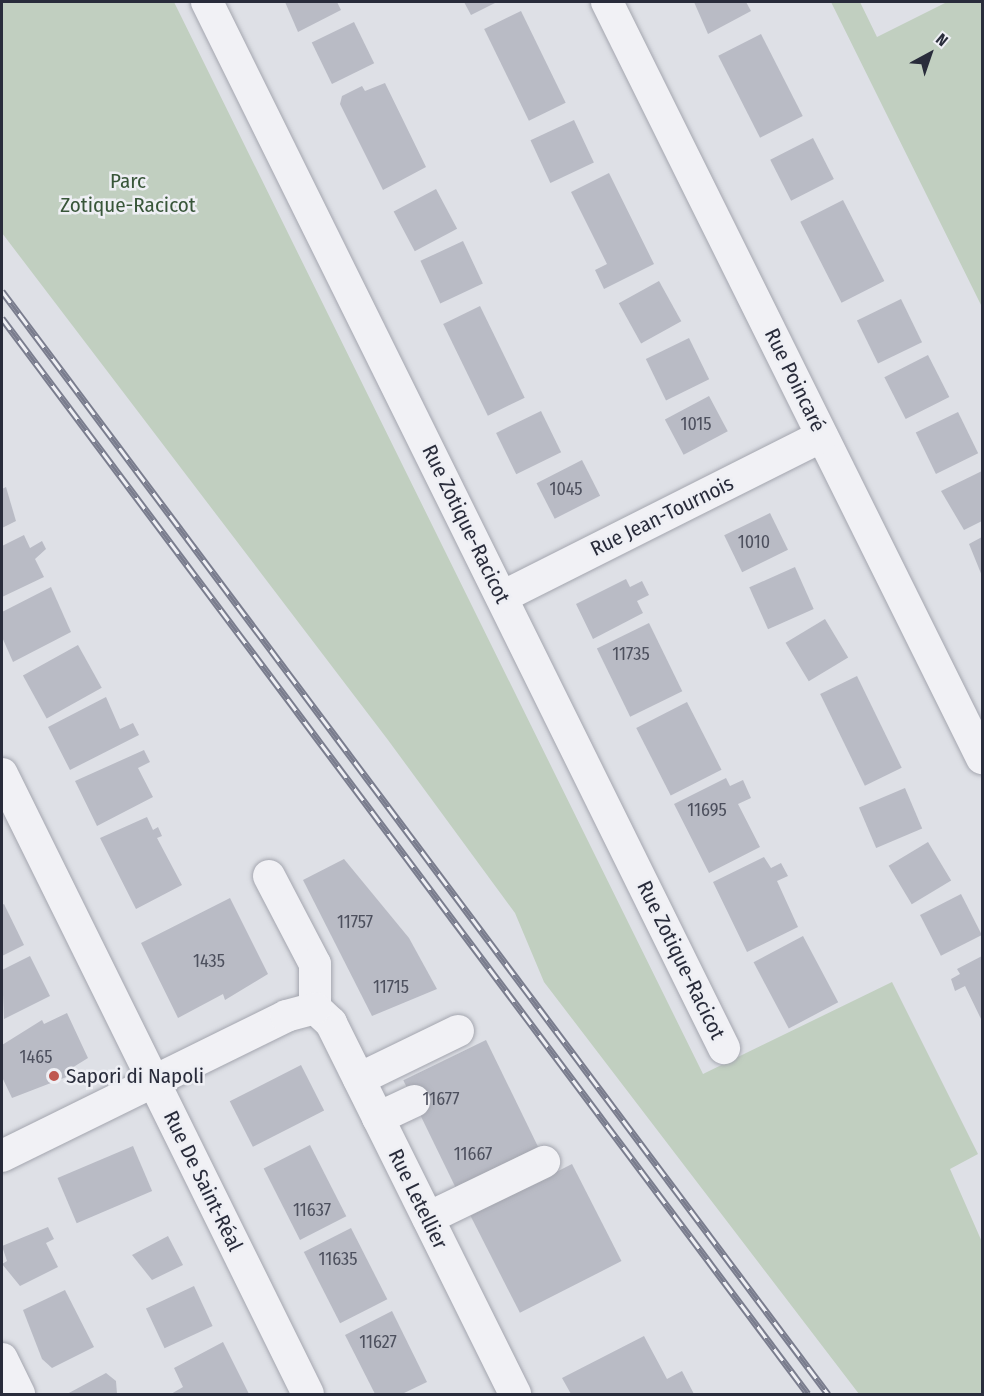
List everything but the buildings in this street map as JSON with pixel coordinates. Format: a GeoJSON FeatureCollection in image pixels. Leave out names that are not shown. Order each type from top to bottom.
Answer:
{"type":"FeatureCollection","features":[{"type":"Feature","properties":{"kind":"street","name":"Rue Zotique-Racicot"},"geometry":{"type":"LineString","coordinates":[[207,2],[724,1048]]}},
{"type":"Feature","properties":{"kind":"street","name":"Rue Poincaré"},"geometry":{"type":"LineString","coordinates":[[607,2],[982,758]]}},
{"type":"Feature","properties":{"kind":"street","name":"Rue Jean-Tournois"},"geometry":{"type":"LineString","coordinates":[[502,597],[822,436]]}},
{"type":"Feature","properties":{"kind":"street","name":"Rue De Saint-Réal"},"geometry":{"type":"LineString","coordinates":[[2,774],[308,1395]]}},
{"type":"Feature","properties":{"kind":"street"},"geometry":{"type":"LineString","coordinates":[[2,1156],[295,1012],[315,1008],[315,964],[269,876]]}},
{"type":"Feature","properties":{"kind":"street","name":"Rue Letellier"},"geometry":{"type":"LineString","coordinates":[[315,1008],[331,1023],[515,1395]]}},
{"type":"Feature","properties":{"kind":"street"},"geometry":{"type":"LineString","coordinates":[[359,1079],[458,1031]]}},
{"type":"Feature","properties":{"kind":"street"},"geometry":{"type":"LineString","coordinates":[[378,1118],[414,1101]]}},
{"type":"Feature","properties":{"kind":"street"},"geometry":{"type":"LineString","coordinates":[[428,1218],[544,1162]]}},
{"type":"Feature","properties":{"kind":"street"},"geometry":{"type":"LineString","coordinates":[[2,1359],[19,1395]]}},
{"type":"Feature","properties":{"kind":"green space","name":"Parc Zotique-Racicot"},"geometry":{"type":"Polygon","coordinates":[[[2,2],[174,2],[703,1074],[892,982],[978,1154],[950,1169],[982,1242],[982,1394],[859,1394],[544,982],[515,913],[388,740],[2,233],[2,2]]]}},
{"type":"Feature","properties":{"kind":"green space"},"geometry":{"type":"Polygon","coordinates":[[[831,2],[860,2],[877,37],[947,2],[982,2],[982,307],[831,2]]]}},
{"type":"Feature","properties":{"kind":"railway"},"geometry":{"type":"LineString","coordinates":[[2,291],[828,1394]]}},
{"type":"Feature","properties":{"kind":"railway"},"geometry":{"type":"LineString","coordinates":[[2,318],[808,1394]]}},
{"type":"Feature","properties":{"kind":"place","name":"Sapori di Napoli"},"geometry":{"type":"Point","coordinates":[54,1076]}}]}
